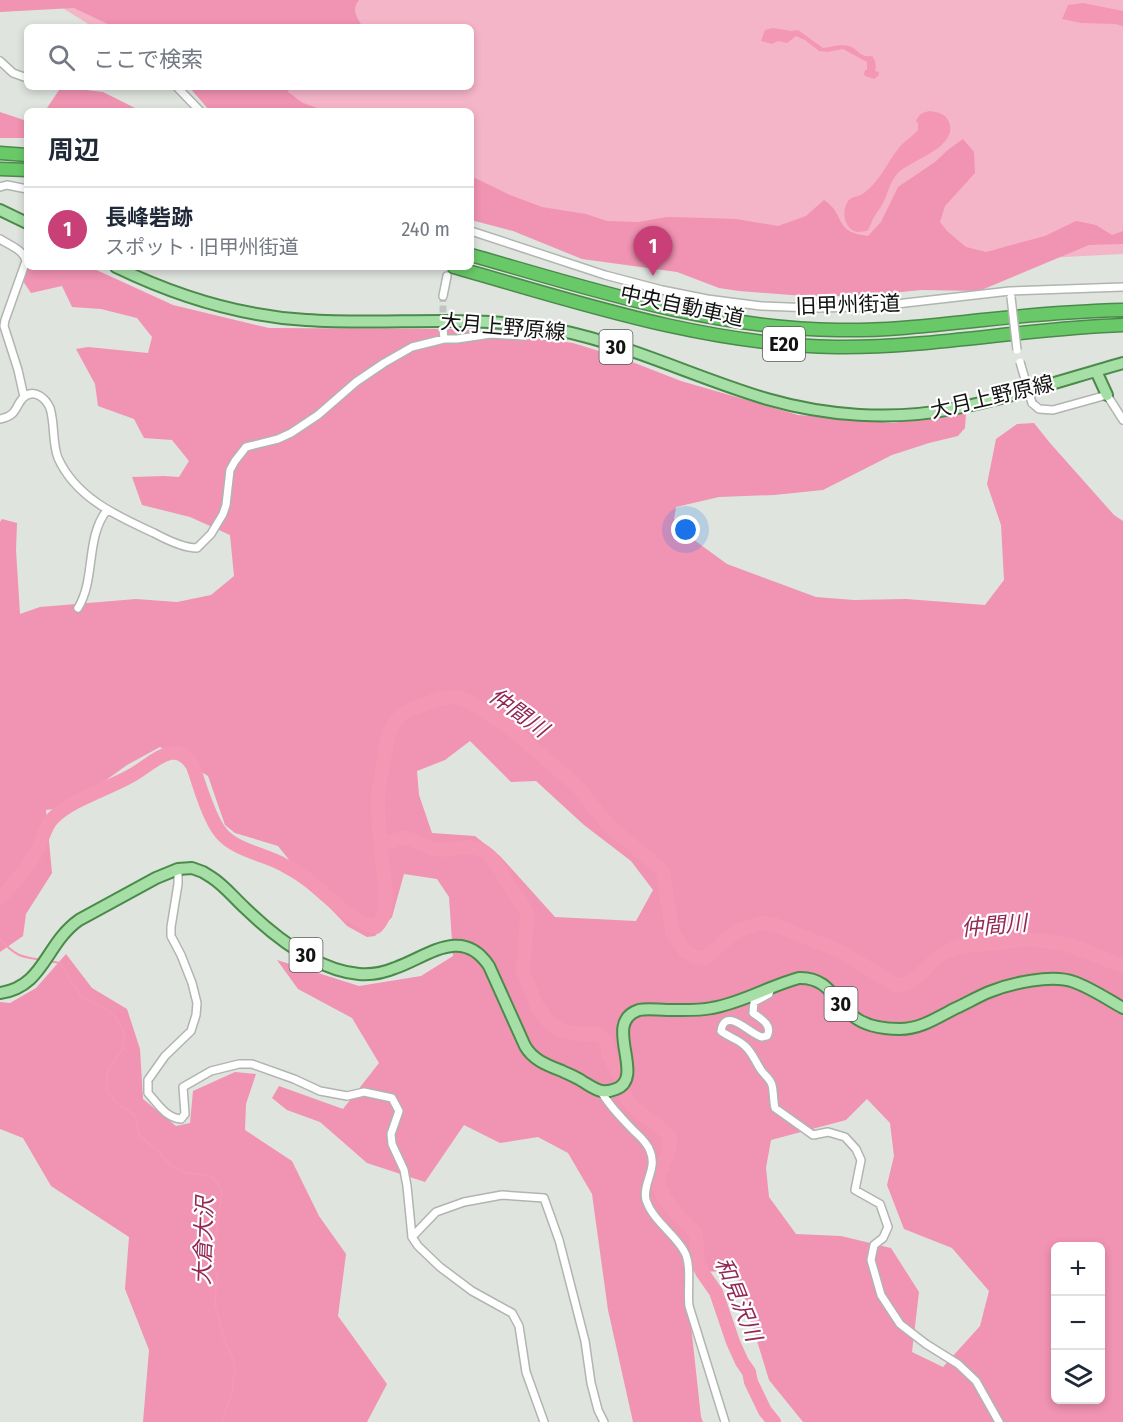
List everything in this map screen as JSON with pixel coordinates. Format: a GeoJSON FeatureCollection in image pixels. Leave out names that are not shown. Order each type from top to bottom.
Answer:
{"type":"FeatureCollection","features":[{"type":"Feature","properties":{"kind":"highway"},"geometry":{"type":"LineString","coordinates":[[0,153],[24,155]]}},
{"type":"Feature","properties":{"kind":"highway"},"geometry":{"type":"LineString","coordinates":[[0,169],[24,170]]}},
{"type":"Feature","properties":{"kind":"highway","name":"中央自動車道"},"geometry":{"type":"LineString","coordinates":[[474,256],[678,312],[724,321],[791,328],[840,330],[920,327],[1072,312],[1123,310]]}},
{"type":"Feature","properties":{"kind":"highway","name":"中央自動車道"},"geometry":{"type":"LineString","coordinates":[[451,271],[652,322],[725,337],[800,345],[882,346],[1123,325]]}},
{"type":"Feature","properties":{"kind":"main road"},"geometry":{"type":"LineString","coordinates":[[0,210],[24,222]]}},
{"type":"Feature","properties":{"kind":"main road","name":"大月上野原線"},"geometry":{"type":"LineString","coordinates":[[123,270],[161,287],[203,301],[276,317],[368,322],[448,320],[496,322],[546,328],[591,338],[769,400],[844,414],[888,415],[950,410],[1123,363]]}},
{"type":"Feature","properties":{"kind":"main road"},"geometry":{"type":"LineString","coordinates":[[1096,371],[1107,395]]}},
{"type":"Feature","properties":{"kind":"main road","name":"30"},"geometry":{"type":"LineString","coordinates":[[178,869],[192,868],[211,876],[278,938],[338,970],[360,974],[378,973],[443,947],[456,945],[472,950],[489,966],[525,1046],[532,1056],[603,1092],[622,1086],[627,1076],[628,1068],[622,1032],[631,1014],[648,1009],[683,1010],[715,1007],[799,978],[814,980],[828,988],[854,1017],[867,1024],[888,1029],[921,1026],[990,992],[1040,980],[1072,981],[1123,1008]]}},
{"type":"Feature","properties":{"kind":"main road"},"geometry":{"type":"LineString","coordinates":[[0,993],[28,982],[71,925],[156,878],[178,869]]}},
{"type":"Feature","properties":{"kind":"street"},"geometry":{"type":"LineString","coordinates":[[0,61],[14,73],[24,77]]}},
{"type":"Feature","properties":{"kind":"street"},"geometry":{"type":"LineString","coordinates":[[180,90],[197,108]]}},
{"type":"Feature","properties":{"kind":"street"},"geometry":{"type":"LineString","coordinates":[[0,187],[7,185],[24,188]]}},
{"type":"Feature","properties":{"kind":"street","name":"旧甲州街道"},"geometry":{"type":"LineString","coordinates":[[474,232],[642,285],[707,299],[761,306],[870,307],[1011,294],[1123,287]]}},
{"type":"Feature","properties":{"kind":"street"},"geometry":{"type":"LineString","coordinates":[[0,239],[24,255]]}},
{"type":"Feature","properties":{"kind":"street"},"geometry":{"type":"LineString","coordinates":[[24,267],[4,326],[24,397]]}},
{"type":"Feature","properties":{"kind":"street"},"geometry":{"type":"LineString","coordinates":[[444,296],[451,271]]}},
{"type":"Feature","properties":{"kind":"street"},"geometry":{"type":"LineString","coordinates":[[1011,294],[1017,350],[1032,404],[1043,410],[1053,410],[1107,395],[1123,420]]}},
{"type":"Feature","properties":{"kind":"street"},"geometry":{"type":"LineString","coordinates":[[0,419],[10,416],[24,397],[40,395],[47,402],[51,413],[55,448],[59,460],[76,485],[107,510],[167,540],[197,548],[211,534],[223,514],[230,470],[246,447],[278,439],[291,433],[318,415],[356,382],[412,347],[444,339],[491,334],[523,336],[546,328]]}},
{"type":"Feature","properties":{"kind":"street"},"geometry":{"type":"LineString","coordinates":[[443,329],[444,339]]}},
{"type":"Feature","properties":{"kind":"street"},"geometry":{"type":"LineString","coordinates":[[78,608],[85,597],[95,534],[107,510]]}},
{"type":"Feature","properties":{"kind":"street"},"geometry":{"type":"LineString","coordinates":[[178,869],[171,936],[192,982],[197,1004],[196,1015],[191,1030],[165,1056],[148,1080],[148,1093],[168,1115],[181,1119],[185,1114],[183,1087],[211,1071],[239,1064],[252,1064],[320,1091],[347,1096],[364,1092],[392,1098],[399,1111],[391,1134],[392,1144],[404,1170],[412,1237],[418,1246],[446,1272],[472,1291],[512,1313],[519,1326],[526,1372],[544,1422]]}},
{"type":"Feature","properties":{"kind":"street"},"geometry":{"type":"LineString","coordinates":[[771,988],[770,994],[754,1002],[753,1014],[769,1028],[767,1036],[759,1036],[731,1020],[722,1024],[721,1031],[737,1039],[754,1056],[761,1070],[771,1082],[775,1108],[813,1135],[828,1132],[845,1137],[856,1149],[861,1160],[855,1190],[880,1204],[888,1227],[883,1238],[874,1245],[871,1260],[881,1295],[900,1324],[958,1364],[976,1381],[999,1422]]}},
{"type":"Feature","properties":{"kind":"street"},"geometry":{"type":"LineString","coordinates":[[603,1092],[607,1102],[650,1149],[652,1170],[646,1188],[646,1199],[654,1215],[685,1253],[690,1306],[725,1422]]}},
{"type":"Feature","properties":{"kind":"street"},"geometry":{"type":"LineString","coordinates":[[412,1237],[436,1212],[464,1202],[502,1196],[544,1198],[559,1240],[585,1341],[591,1383],[598,1410],[604,1422]]}},
{"type":"Feature","properties":{"kind":"shaded area"},"geometry":{"type":"Polygon","coordinates":[[[0,0],[359,0],[355,11],[361,24],[108,24],[74,8],[0,12],[0,0]]]}},
{"type":"Feature","properties":{"kind":"shaded area"},"geometry":{"type":"Polygon","coordinates":[[[50,0],[1123,0],[1123,254],[818,270],[474,210],[474,108],[221,108],[193,90],[474,90],[474,24],[88,24],[50,0]]]}},
{"type":"Feature","properties":{"kind":"shaded area"},"geometry":{"type":"Polygon","coordinates":[[[1083,3],[1123,11],[1123,26],[1081,23],[1062,19],[1068,5],[1083,3]]]}},
{"type":"Feature","properties":{"kind":"shaded area"},"geometry":{"type":"Polygon","coordinates":[[[773,28],[798,30],[823,48],[849,46],[864,56],[872,56],[875,71],[879,72],[878,76],[874,79],[865,76],[867,62],[843,49],[819,51],[796,36],[787,43],[778,41],[772,44],[761,41],[765,30],[773,28]]]}},
{"type":"Feature","properties":{"kind":"shaded area"},"geometry":{"type":"Polygon","coordinates":[[[59,90],[86,90],[103,92],[135,108],[47,108],[59,90]]]}},
{"type":"Feature","properties":{"kind":"shaded area"},"geometry":{"type":"Polygon","coordinates":[[[192,90],[288,90],[303,103],[317,108],[207,108],[192,90]]]}},
{"type":"Feature","properties":{"kind":"shaded area"},"geometry":{"type":"Polygon","coordinates":[[[930,111],[948,119],[950,131],[947,139],[897,174],[867,231],[853,230],[847,224],[844,214],[848,201],[864,193],[874,183],[900,146],[918,130],[916,121],[918,117],[930,111]]]}},
{"type":"Feature","properties":{"kind":"shaded area"},"geometry":{"type":"Polygon","coordinates":[[[0,112],[24,120],[24,138],[0,138],[0,112]]]}},
{"type":"Feature","properties":{"kind":"shaded area"},"geometry":{"type":"Polygon","coordinates":[[[963,139],[974,152],[975,173],[945,206],[940,222],[966,247],[986,252],[1045,236],[1076,221],[1096,225],[1112,235],[1123,231],[1123,244],[1089,245],[979,291],[921,290],[862,296],[804,296],[719,288],[677,272],[582,259],[513,231],[474,221],[474,177],[542,207],[586,214],[607,221],[638,222],[667,217],[709,218],[736,219],[778,226],[806,216],[824,200],[836,211],[844,227],[857,234],[868,236],[881,222],[898,187],[935,162],[963,139]]]}},
{"type":"Feature","properties":{"kind":"shaded area"},"geometry":{"type":"Polygon","coordinates":[[[24,264],[24,270],[97,270],[173,305],[269,328],[460,329],[573,343],[622,358],[681,381],[798,415],[893,423],[966,413],[965,428],[958,436],[892,455],[823,490],[719,497],[676,507],[674,519],[694,540],[727,564],[816,597],[854,600],[906,599],[985,605],[1004,580],[1001,525],[987,484],[996,439],[1017,424],[1034,423],[1114,515],[1123,521],[1123,1422],[803,1422],[769,1380],[736,1272],[685,1271],[703,1422],[633,1422],[608,1310],[592,1194],[568,1153],[538,1137],[500,1143],[464,1125],[425,1182],[367,1163],[320,1122],[287,1110],[272,1098],[279,1086],[343,1109],[379,1063],[352,1018],[298,989],[277,960],[359,986],[421,976],[453,956],[449,897],[437,879],[404,874],[392,917],[375,936],[367,937],[347,926],[313,890],[278,846],[235,833],[225,825],[208,776],[160,747],[127,765],[69,807],[46,810],[52,873],[26,914],[23,936],[0,952],[0,522],[2,519],[17,523],[16,550],[20,614],[40,607],[136,599],[177,602],[211,595],[234,576],[230,535],[190,517],[142,505],[132,477],[179,477],[189,461],[172,440],[144,438],[134,419],[98,406],[95,384],[76,349],[88,347],[148,353],[152,337],[137,318],[101,309],[72,307],[62,286],[31,293],[21,278],[24,264]],[[470,741],[445,760],[417,771],[419,795],[432,833],[475,836],[500,856],[555,917],[636,921],[653,890],[631,861],[584,825],[536,781],[511,782],[470,741]],[[867,1099],[846,1120],[771,1140],[766,1168],[769,1197],[796,1234],[841,1236],[891,1248],[919,1292],[912,1352],[943,1367],[980,1326],[989,1291],[952,1248],[904,1229],[887,1185],[894,1156],[890,1123],[867,1099]]]}},
{"type":"Feature","properties":{"kind":"shaded area"},"geometry":{"type":"Polygon","coordinates":[[[66,954],[92,988],[127,1009],[140,1049],[143,1099],[176,1126],[190,1123],[193,1091],[235,1072],[256,1074],[246,1104],[245,1130],[292,1161],[319,1216],[346,1254],[338,1316],[387,1384],[367,1422],[143,1422],[149,1350],[125,1289],[129,1237],[51,1186],[23,1138],[0,1129],[0,1002],[10,1003],[36,988],[66,954]]]}},
{"type":"Feature","properties":{"kind":"waterway","name":"仲間川"},"geometry":{"type":"LineString","coordinates":[[0,898],[29,864],[48,825],[61,811],[125,779],[161,757],[177,753],[189,760],[193,766],[212,819],[227,839],[241,848],[274,860],[296,872],[348,914],[376,927],[385,911],[386,901],[378,805],[381,776],[392,726],[409,710],[434,700],[455,697],[468,701],[515,732],[578,787],[607,824],[663,871],[672,932],[685,951],[695,957],[708,956],[742,929],[761,923],[775,925],[842,952],[895,985],[909,982],[938,957],[950,950],[963,946],[999,944],[1016,940],[1066,945],[1123,966]]}},
{"type":"Feature","properties":{"kind":"waterway","name":"和見沢川"},"geometry":{"type":"LineString","coordinates":[[381,844],[404,838],[412,839],[434,849],[476,848],[488,855],[497,865],[523,904],[527,914],[523,971],[537,1006],[550,1024],[563,1031],[599,1034],[607,1043],[610,1057],[632,1106],[670,1137],[668,1154],[660,1172],[659,1187],[664,1197],[696,1235],[698,1263],[716,1292],[733,1342],[749,1372],[751,1382],[765,1411],[774,1422]]}},
{"type":"Feature","properties":{"kind":"waterway","name":"大倉大沢"},"geometry":{"type":"LineString","coordinates":[[0,939],[19,955],[42,960]]}},
{"type":"Feature","properties":{"kind":"waterway","name":"大倉大沢"},"geometry":{"type":"LineString","coordinates":[[48,961],[60,963],[81,997],[105,1008],[121,1026],[124,1034],[123,1049],[109,1068],[107,1090],[116,1103],[134,1115],[141,1137],[171,1166],[187,1173],[211,1176],[220,1186],[222,1193],[213,1257],[217,1276],[215,1305],[235,1368],[232,1393],[222,1422]]}},
{"type":"Feature","properties":{"kind":"tunnel"},"geometry":{"type":"LineString","coordinates":[[443,296],[443,323]]}},
{"type":"Feature","properties":{"kind":"place","name":"長峰砦跡"},"geometry":{"type":"Point","coordinates":[653,276]}}]}
